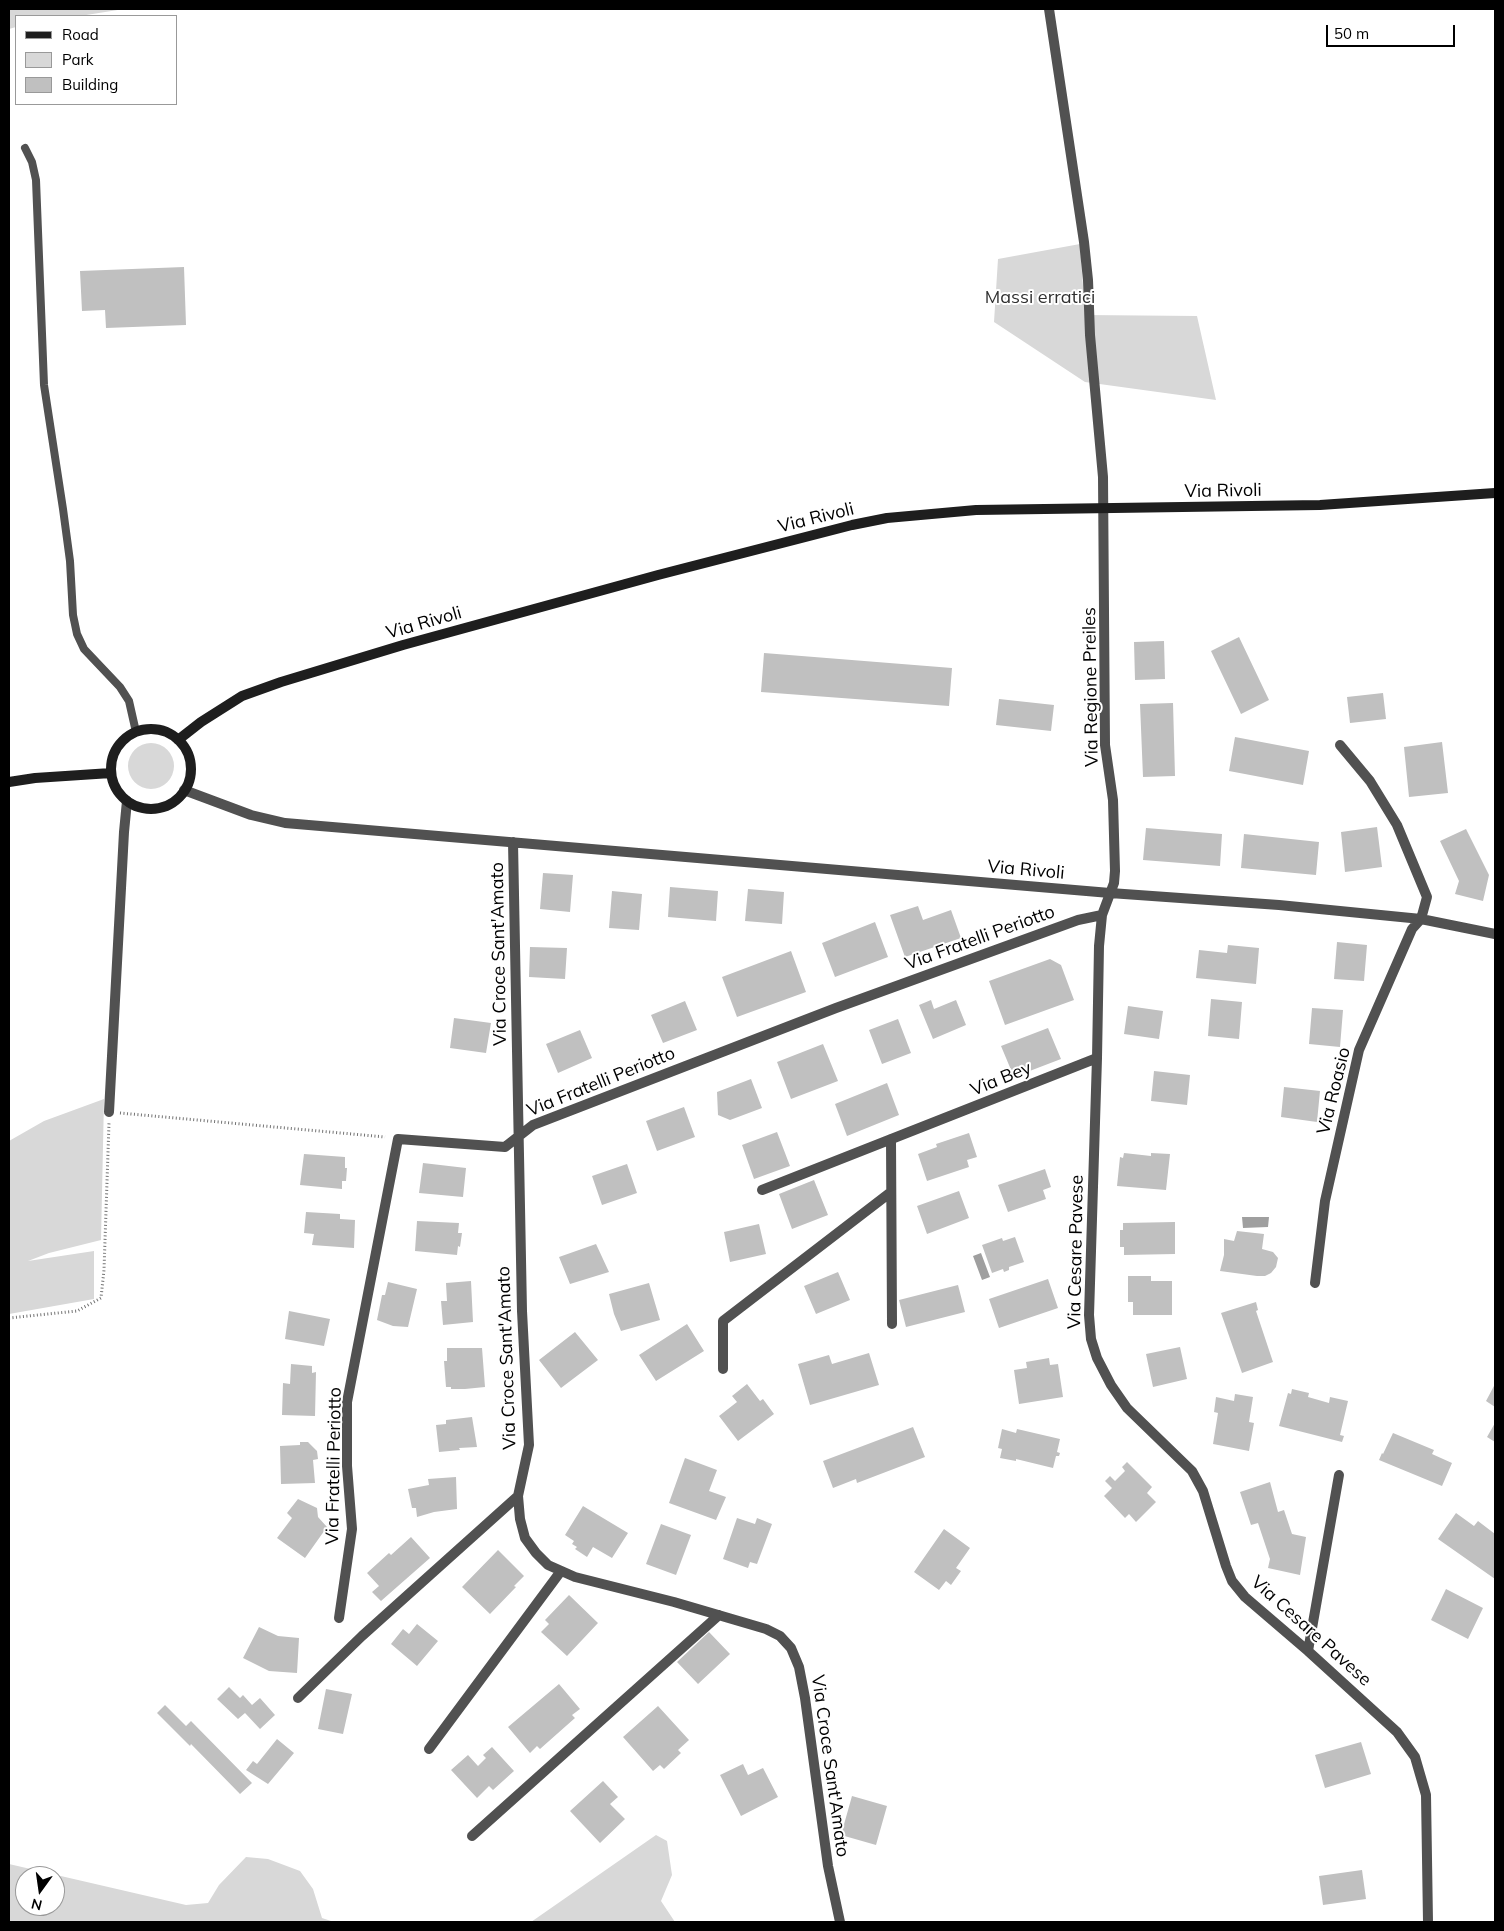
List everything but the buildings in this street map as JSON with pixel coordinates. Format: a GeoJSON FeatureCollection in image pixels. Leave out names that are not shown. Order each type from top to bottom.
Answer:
{"type":"FeatureCollection","features":[{"type":"Feature","properties":{"kind":"street","name":"Via Regione Preiles"},"geometry":{"type":"LineString","coordinates":[[1049,9],[1085,251],[1090,335],[1103,477],[1105,745],[1113,800],[1115,871],[1114,883],[1110,893]]}},
{"type":"Feature","properties":{"kind":"street","name":"Via Rivoli"},"geometry":{"type":"LineString","coordinates":[[178,740],[201,722],[242,696],[281,682],[403,645],[658,575],[852,525],[896,517],[976,510],[1320,505],[1495,493]]}},
{"type":"Feature","properties":{"kind":"street"},"geometry":{"type":"LineString","coordinates":[[147,729],[169,733],[178,740],[185,748],[190,764],[189,780],[184,790],[170,803],[152,808],[139,806],[128,801],[120,793],[111,773],[117,748],[127,737],[147,729]]}},
{"type":"Feature","properties":{"kind":"street"},"geometry":{"type":"LineString","coordinates":[[1340,745],[1370,781],[1396,825],[1427,897],[1421,919]]}},
{"type":"Feature","properties":{"kind":"street"},"geometry":{"type":"LineString","coordinates":[[9,782],[35,778],[111,773]]}},
{"type":"Feature","properties":{"kind":"street","name":"Via Rivoli"},"geometry":{"type":"LineString","coordinates":[[184,790],[250,815],[285,824],[1110,893],[1279,905],[1421,919],[1495,934]]}},
{"type":"Feature","properties":{"kind":"street"},"geometry":{"type":"LineString","coordinates":[[109,1112],[124,832],[128,801]]}},
{"type":"Feature","properties":{"kind":"street","name":"Via Croce Sant'Amato"},"geometry":{"type":"LineString","coordinates":[[513,842],[522,1311],[529,1445],[518,1496],[520,1519],[526,1538],[536,1554],[548,1565],[574,1576],[766,1629],[780,1636],[791,1648],[799,1667],[805,1698],[828,1866],[840,1922]]}},
{"type":"Feature","properties":{"kind":"street"},"geometry":{"type":"LineString","coordinates":[[1097,1058],[1099,946],[1102,915],[1110,893]]}},
{"type":"Feature","properties":{"kind":"street","name":"Via Fratelli Periotto"},"geometry":{"type":"LineString","coordinates":[[339,1618],[352,1529],[347,1466],[347,1402],[398,1139],[505,1147],[533,1125],[836,1008],[1078,920],[1102,915]]}},
{"type":"Feature","properties":{"kind":"street","name":"Via Roasio"},"geometry":{"type":"LineString","coordinates":[[1315,1283],[1325,1201],[1360,1050],[1412,929],[1421,919]]}},
{"type":"Feature","properties":{"kind":"street","name":"Via Bey"},"geometry":{"type":"LineString","coordinates":[[762,1190],[1097,1058]]}},
{"type":"Feature","properties":{"kind":"street","name":"Via Cesare Pavese"},"geometry":{"type":"LineString","coordinates":[[1097,1058],[1089,1315],[1091,1339],[1097,1358],[1127,1408],[1192,1472],[1203,1491],[1226,1566],[1232,1580],[1245,1597],[1308,1650],[1397,1732],[1415,1757],[1426,1795],[1428,1922]]}},
{"type":"Feature","properties":{"kind":"street"},"geometry":{"type":"LineString","coordinates":[[891,1139],[892,1324]]}},
{"type":"Feature","properties":{"kind":"street"},"geometry":{"type":"LineString","coordinates":[[723,1369],[723,1322],[892,1192]]}},
{"type":"Feature","properties":{"kind":"street"},"geometry":{"type":"LineString","coordinates":[[1308,1650],[1339,1474]]}},
{"type":"Feature","properties":{"kind":"street"},"geometry":{"type":"LineString","coordinates":[[298,1698],[362,1636],[518,1496]]}},
{"type":"Feature","properties":{"kind":"street"},"geometry":{"type":"LineString","coordinates":[[429,1749],[561,1571]]}},
{"type":"Feature","properties":{"kind":"street"},"geometry":{"type":"LineString","coordinates":[[472,1836],[719,1615]]}},
{"type":"Feature","properties":{"kind":"lane"},"geometry":{"type":"LineString","coordinates":[[25,148],[32,162],[36,180],[42,366],[68,543],[73,615],[77,634],[84,650],[120,688],[129,701],[136,732]]}},
{"type":"Feature","properties":{"kind":"path"},"geometry":{"type":"LineString","coordinates":[[9,1318],[77,1311],[101,1298]]}},
{"type":"Feature","properties":{"kind":"green space"},"geometry":{"type":"Polygon","coordinates":[[[9,9],[124,9],[86,15],[15,15],[15,27],[9,29],[9,9]]]}},
{"type":"Feature","properties":{"kind":"green space","name":"Massi erratici"},"geometry":{"type":"Polygon","coordinates":[[[1080,244],[1085,315],[1197,316],[1216,400],[1085,382],[994,322],[998,259],[1080,244]]]}},
{"type":"Feature","properties":{"kind":"green space"},"geometry":{"type":"Polygon","coordinates":[[[151,743],[164,747],[170,753],[174,766],[170,779],[164,785],[151,789],[138,785],[132,779],[128,766],[132,753],[138,747],[151,743]]]}},
{"type":"Feature","properties":{"kind":"green space"},"geometry":{"type":"Polygon","coordinates":[[[104,1099],[101,1240],[49,1253],[28,1261],[94,1251],[94,1299],[9,1314],[9,1141],[44,1121],[104,1099]]]}},
{"type":"Feature","properties":{"kind":"green space"},"geometry":{"type":"Polygon","coordinates":[[[656,1835],[667,1841],[672,1875],[661,1901],[675,1922],[531,1922],[656,1835]]]}},
{"type":"Feature","properties":{"kind":"green space"},"geometry":{"type":"Polygon","coordinates":[[[246,1857],[268,1859],[300,1871],[313,1889],[322,1918],[334,1922],[9,1922],[9,1864],[18,1866],[15,1866],[15,1916],[65,1916],[65,1877],[186,1905],[208,1903],[219,1885],[246,1857]]]}},
{"type":"Feature","properties":{"kind":"shaded area"},"geometry":{"type":"Polygon","coordinates":[[[1242,1217],[1269,1217],[1268,1227],[1243,1228],[1242,1217]]]}},
{"type":"Feature","properties":{"kind":"shaded area"},"geometry":{"type":"Polygon","coordinates":[[[981,1253],[990,1277],[982,1280],[973,1256],[981,1253]]]}}]}
